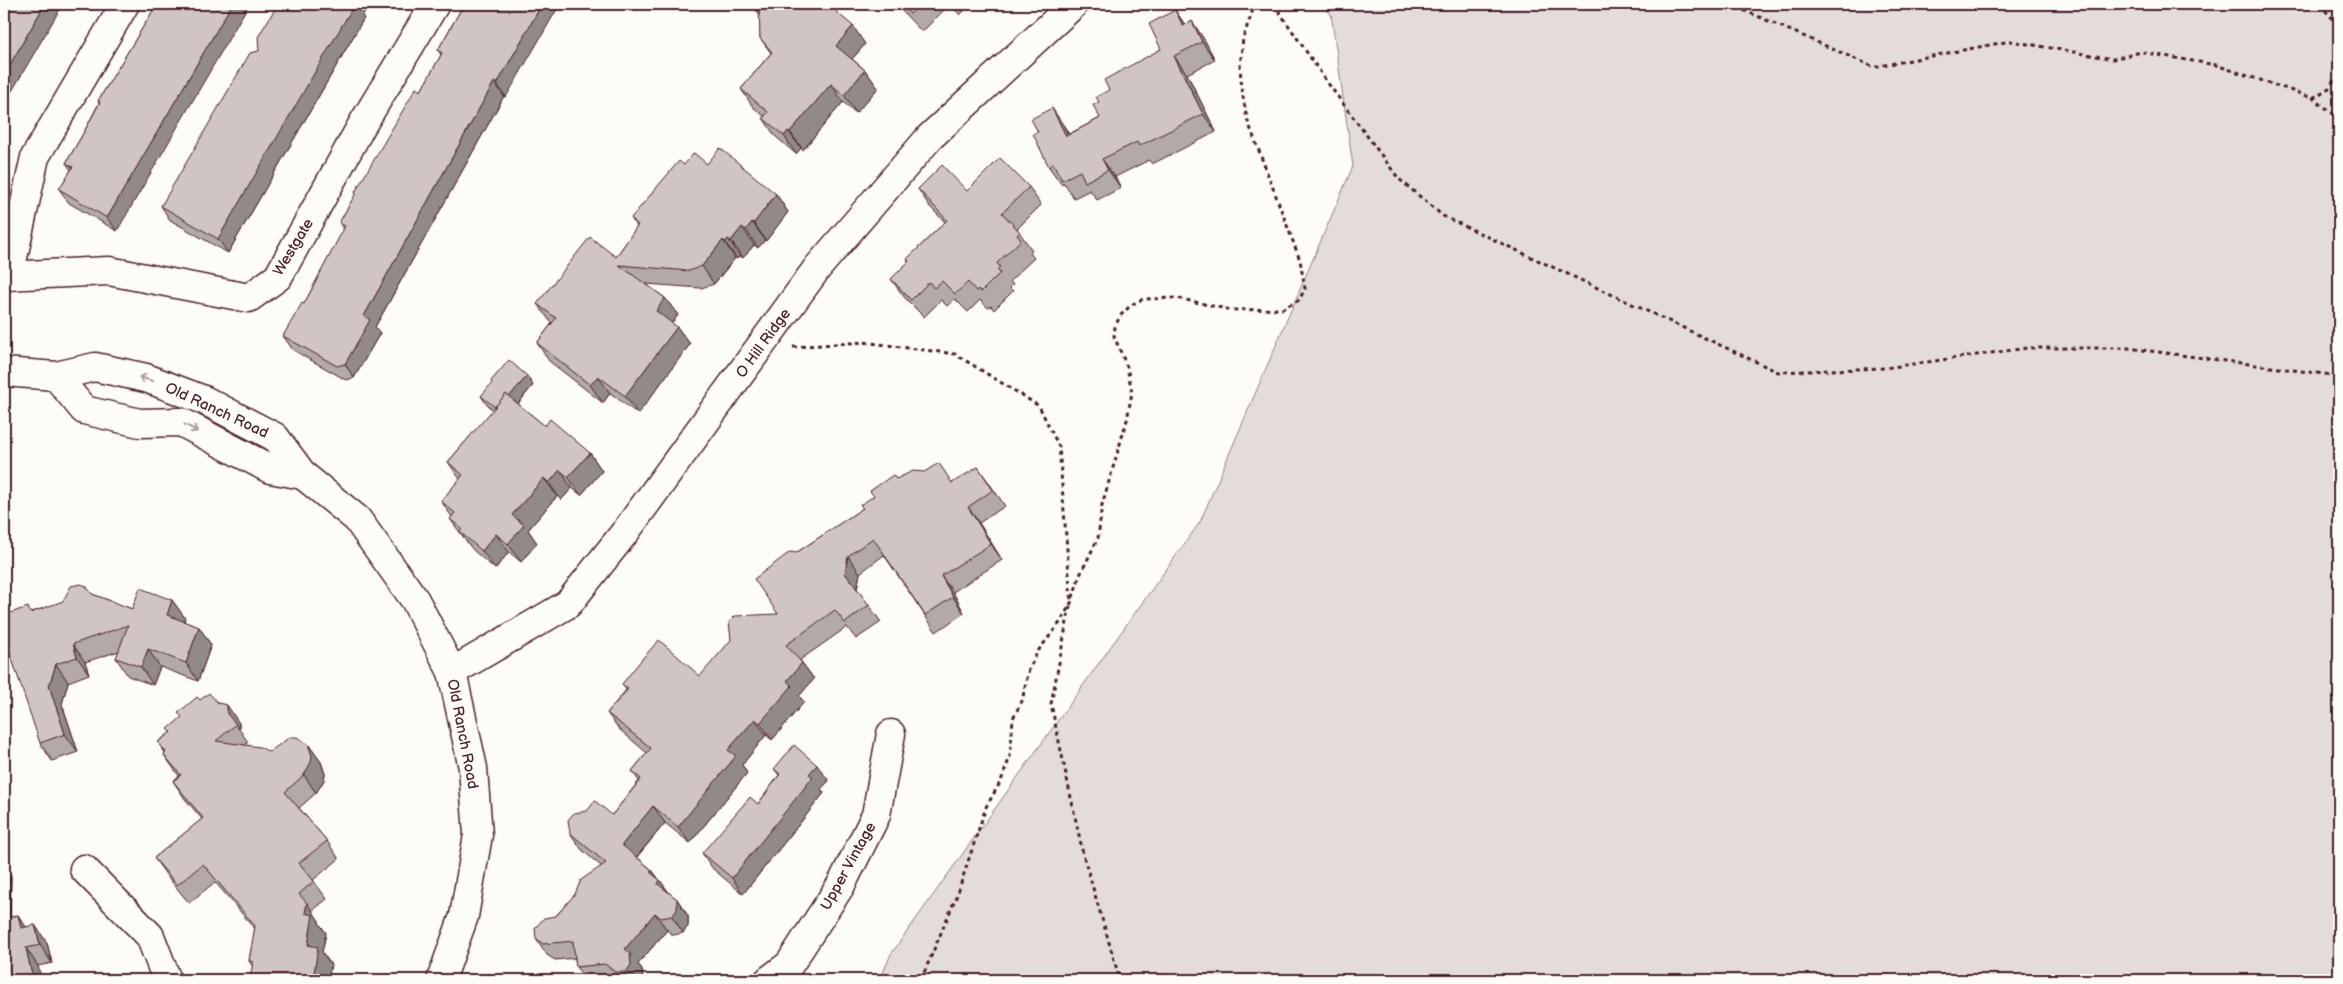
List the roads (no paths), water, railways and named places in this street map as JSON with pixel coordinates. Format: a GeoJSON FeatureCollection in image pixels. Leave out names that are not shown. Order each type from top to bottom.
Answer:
{"type":"FeatureCollection","features":[{"type":"Feature","properties":{"kind":"street","name":"Westgate"},"geometry":{"type":"LineString","coordinates":[[125,4],[35,157],[6,276],[109,271],[249,298],[278,277],[362,125],[435,4]]}},
{"type":"Feature","properties":{"kind":"street","name":"O Hill Ridge"},"geometry":{"type":"LineString","coordinates":[[452,672],[568,604],[626,531],[818,267],[930,137],[1074,4]]}},
{"type":"Feature","properties":{"kind":"street","name":"Old Ranch Road"},"geometry":{"type":"LineString","coordinates":[[4,372],[56,376],[95,367],[146,378],[204,400],[275,437],[304,475],[357,519],[415,600],[452,672],[473,768],[478,835],[464,916],[441,980]]}},
{"type":"Feature","properties":{"kind":"street","name":"Old Ranch Road"},"geometry":{"type":"LineString","coordinates":[[56,376],[84,410],[140,423],[181,422],[270,469],[304,475]]}},
{"type":"Feature","properties":{"kind":"street","name":"Upper Vintage"},"geometry":{"type":"LineString","coordinates":[[769,980],[789,965],[841,885],[876,816],[891,734]]}},
{"type":"Feature","properties":{"kind":"street"},"geometry":{"type":"LineString","coordinates":[[84,869],[150,936],[167,980]]}}]}
